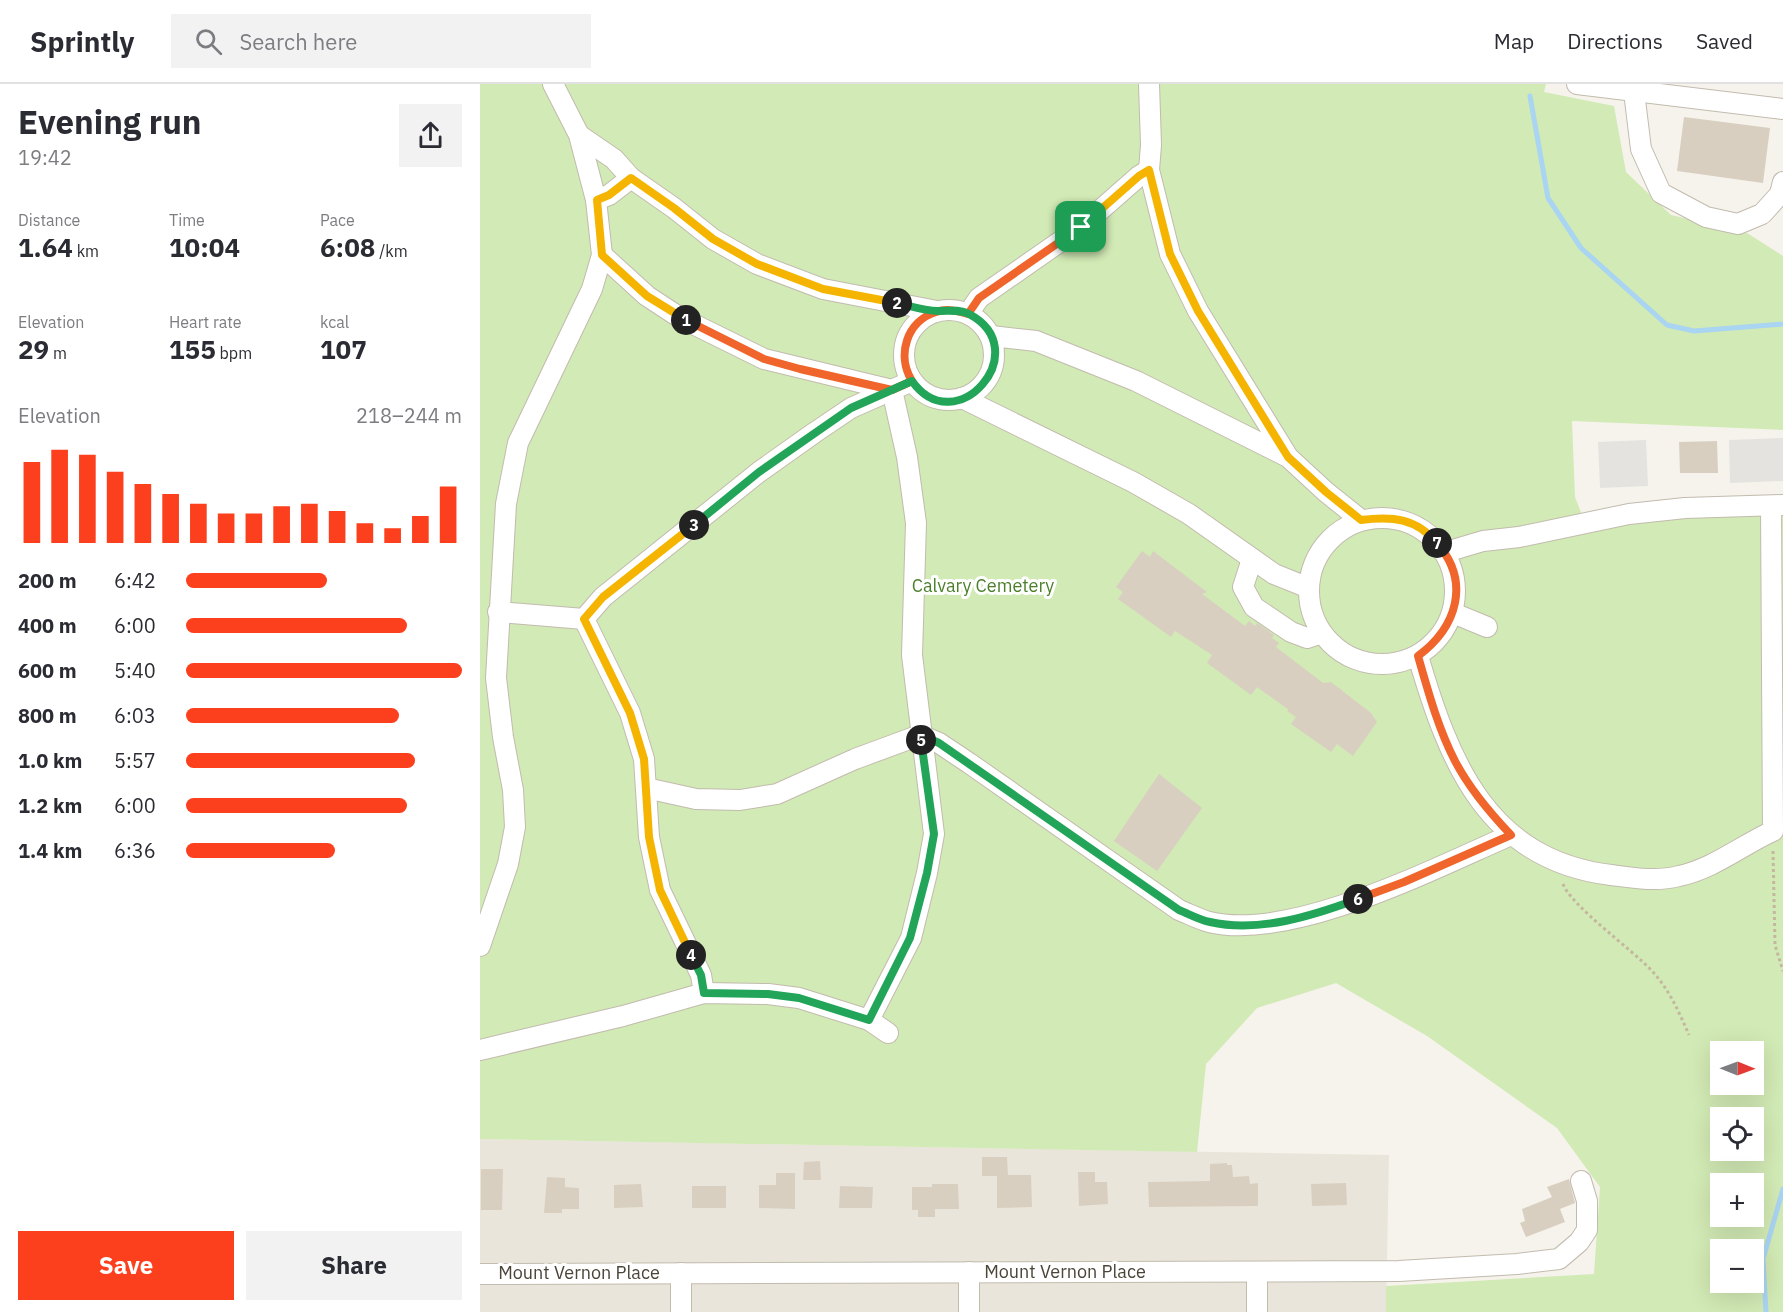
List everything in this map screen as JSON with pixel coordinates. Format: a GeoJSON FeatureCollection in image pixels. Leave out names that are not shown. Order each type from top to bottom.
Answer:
{"type":"FeatureCollection","features":[{"type":"Feature","properties":{"kind":"street"},"geometry":{"type":"LineString","coordinates":[[480,946],[508,864],[515,828],[513,790],[503,737],[496,678],[506,504],[518,443],[592,289],[602,255],[597,200],[579,135],[553,84]]}},
{"type":"Feature","properties":{"kind":"street"},"geometry":{"type":"LineString","coordinates":[[1149,84],[1151,145],[1149,170],[1170,254],[1198,311],[1288,457],[1361,520]]}},
{"type":"Feature","properties":{"kind":"street"},"geometry":{"type":"LineString","coordinates":[[1577,84],[1783,110]]}},
{"type":"Feature","properties":{"kind":"street"},"geometry":{"type":"LineString","coordinates":[[1634,92],[1641,148],[1661,194],[1706,217],[1738,224],[1762,214],[1780,194],[1783,182]]}},
{"type":"Feature","properties":{"kind":"street"},"geometry":{"type":"LineString","coordinates":[[579,135],[614,159],[631,178],[713,239],[757,264],[823,289],[937,311],[953,310],[968,314],[981,323],[990,336],[994,349],[994,364],[981,388],[962,398],[941,400],[928,395],[912,381],[904,360],[905,344],[912,329],[923,318],[937,311]]}},
{"type":"Feature","properties":{"kind":"street"},"geometry":{"type":"LineString","coordinates":[[968,314],[979,298],[1081,227],[1139,176],[1149,170]]}},
{"type":"Feature","properties":{"kind":"street"},"geometry":{"type":"LineString","coordinates":[[597,200],[609,195],[631,178]]}},
{"type":"Feature","properties":{"kind":"street"},"geometry":{"type":"LineString","coordinates":[[602,255],[655,301],[679,316],[764,359],[892,390]]}},
{"type":"Feature","properties":{"kind":"street"},"geometry":{"type":"LineString","coordinates":[[990,336],[1036,341],[1136,381],[1288,457]]}},
{"type":"Feature","properties":{"kind":"street"},"geometry":{"type":"LineString","coordinates":[[584,619],[603,597],[759,472],[851,408],[912,381]]}},
{"type":"Feature","properties":{"kind":"street"},"geometry":{"type":"LineString","coordinates":[[869,1020],[910,938],[934,834],[912,655],[916,523],[908,457],[892,390]]}},
{"type":"Feature","properties":{"kind":"street"},"geometry":{"type":"LineString","coordinates":[[962,398],[1133,482],[1188,514],[1274,574],[1309,588]]}},
{"type":"Feature","properties":{"kind":"street"},"geometry":{"type":"LineString","coordinates":[[1418,656],[1433,706],[1455,761],[1487,809],[1511,835],[1548,860],[1590,873],[1646,879],[1679,876],[1717,862],[1747,843],[1773,831],[1777,506],[1685,508],[1629,514],[1519,537],[1484,541],[1446,552]]}},
{"type":"Feature","properties":{"kind":"street"},"geometry":{"type":"LineString","coordinates":[[1385,517],[1409,522],[1430,534],[1446,552],[1454,572],[1456,592],[1453,613],[1445,630],[1433,645],[1418,656],[1398,664],[1376,665],[1356,660],[1337,649],[1322,633],[1314,619],[1310,604],[1309,588],[1312,570],[1319,553],[1330,539],[1345,527],[1361,520],[1385,517]]}},
{"type":"Feature","properties":{"kind":"street"},"geometry":{"type":"LineString","coordinates":[[1252,559],[1243,587],[1254,607],[1291,632],[1307,638],[1322,633]]}},
{"type":"Feature","properties":{"kind":"street"},"geometry":{"type":"LineString","coordinates":[[498,612],[584,619]]}},
{"type":"Feature","properties":{"kind":"street"},"geometry":{"type":"LineString","coordinates":[[1453,613],[1487,627]]}},
{"type":"Feature","properties":{"kind":"street"},"geometry":{"type":"LineString","coordinates":[[584,619],[630,713],[644,759],[649,837],[660,890],[701,975],[704,993]]}},
{"type":"Feature","properties":{"kind":"street"},"geometry":{"type":"LineString","coordinates":[[646,788],[696,799],[740,800],[777,794],[855,759],[921,735],[939,743],[969,763],[1179,910],[1210,922],[1253,925],[1283,922],[1340,905],[1404,882],[1511,835]]}},
{"type":"Feature","properties":{"kind":"street"},"geometry":{"type":"LineString","coordinates":[[480,1050],[623,1016],[704,993],[768,994],[799,998],[869,1020],[888,1033]]}},
{"type":"Feature","properties":{"kind":"street","name":"Mount Vernon Place"},"geometry":{"type":"LineString","coordinates":[[480,1274],[1399,1271],[1517,1264],[1559,1259],[1579,1242],[1587,1230],[1587,1202],[1581,1181]]}},
{"type":"Feature","properties":{"kind":"street"},"geometry":{"type":"LineString","coordinates":[[969,1272],[969,1312]]}},
{"type":"Feature","properties":{"kind":"street"},"geometry":{"type":"LineString","coordinates":[[1257,1272],[1257,1312]]}},
{"type":"Feature","properties":{"kind":"street"},"geometry":{"type":"LineString","coordinates":[[681,1273],[681,1312]]}},
{"type":"Feature","properties":{"kind":"path"},"geometry":{"type":"LineString","coordinates":[[1773,831],[1775,945],[1783,971]]}},
{"type":"Feature","properties":{"kind":"path"},"geometry":{"type":"LineString","coordinates":[[1566,865],[1561,875],[1564,887],[1581,906],[1653,971],[1673,1000],[1689,1035]]}},
{"type":"Feature","properties":{"kind":"shaded area"},"geometry":{"type":"Polygon","coordinates":[[[1783,438],[1783,481],[1730,483],[1729,440],[1783,438]]]}},
{"type":"Feature","properties":{"kind":"shaded area"},"geometry":{"type":"Polygon","coordinates":[[[1646,440],[1648,486],[1600,488],[1598,442],[1646,440]]]}},
{"type":"Feature","properties":{"kind":"shaded area"},"geometry":{"type":"Polygon","coordinates":[[[480,1139],[1389,1155],[1386,1312],[480,1312],[480,1139]]]}},
{"type":"Feature","properties":{"kind":"green space","name":"Calvary Cemetery"},"geometry":{"type":"Polygon","coordinates":[[[480,84],[1546,84],[1544,92],[1614,106],[1626,172],[1671,215],[1747,233],[1783,256],[1783,430],[1572,421],[1575,497],[1586,525],[1783,505],[1783,1312],[1386,1312],[1386,1286],[1594,1274],[1600,1187],[1557,1128],[1427,1036],[1336,983],[1257,1008],[1206,1064],[1197,1152],[480,1139],[480,84]]]}},
{"type":"Feature","properties":{"kind":"building"},"geometry":{"type":"Polygon","coordinates":[[[1684,117],[1770,128],[1763,183],[1677,171],[1684,117]]]}},
{"type":"Feature","properties":{"kind":"building"},"geometry":{"type":"Polygon","coordinates":[[[1717,441],[1718,473],[1680,473],[1679,442],[1717,441]]]}},
{"type":"Feature","properties":{"kind":"building"},"geometry":{"type":"Polygon","coordinates":[[[1142,551],[1150,557],[1153,551],[1207,592],[1202,594],[1245,626],[1249,621],[1255,626],[1257,623],[1274,635],[1272,638],[1279,643],[1276,647],[1323,683],[1331,682],[1371,713],[1377,722],[1353,756],[1337,744],[1331,752],[1291,724],[1296,717],[1257,687],[1251,695],[1207,663],[1212,655],[1175,631],[1171,637],[1118,599],[1123,592],[1116,587],[1142,551]]]}},
{"type":"Feature","properties":{"kind":"building"},"geometry":{"type":"Polygon","coordinates":[[[1159,774],[1202,808],[1157,871],[1114,841],[1159,774]]]}},
{"type":"Feature","properties":{"kind":"building"},"geometry":{"type":"Polygon","coordinates":[[[982,1157],[1007,1157],[1008,1175],[1031,1175],[1032,1207],[997,1208],[997,1176],[982,1176],[982,1157]]]}},
{"type":"Feature","properties":{"kind":"building"},"geometry":{"type":"Polygon","coordinates":[[[820,1161],[821,1180],[803,1180],[804,1162],[820,1161]]]}},
{"type":"Feature","properties":{"kind":"building"},"geometry":{"type":"Polygon","coordinates":[[[1227,1163],[1227,1165],[1232,1165],[1233,1177],[1249,1176],[1250,1184],[1258,1183],[1258,1206],[1149,1207],[1148,1182],[1210,1181],[1210,1164],[1227,1163]]]}},
{"type":"Feature","properties":{"kind":"building"},"geometry":{"type":"Polygon","coordinates":[[[481,1169],[503,1169],[502,1210],[481,1210],[481,1169]]]}},
{"type":"Feature","properties":{"kind":"building"},"geometry":{"type":"Polygon","coordinates":[[[1078,1172],[1095,1172],[1095,1182],[1107,1182],[1108,1204],[1079,1206],[1078,1172]]]}},
{"type":"Feature","properties":{"kind":"building"},"geometry":{"type":"Polygon","coordinates":[[[776,1173],[795,1173],[795,1209],[759,1208],[759,1185],[776,1185],[776,1173]]]}},
{"type":"Feature","properties":{"kind":"building"},"geometry":{"type":"Polygon","coordinates":[[[547,1177],[565,1178],[565,1187],[579,1188],[579,1209],[562,1209],[562,1213],[544,1213],[547,1177]]]}},
{"type":"Feature","properties":{"kind":"building"},"geometry":{"type":"Polygon","coordinates":[[[1569,1179],[1575,1203],[1560,1209],[1565,1222],[1526,1237],[1520,1223],[1525,1221],[1522,1209],[1552,1197],[1547,1187],[1569,1179]]]}},
{"type":"Feature","properties":{"kind":"building"},"geometry":{"type":"Polygon","coordinates":[[[1346,1183],[1347,1205],[1312,1206],[1311,1184],[1346,1183]]]}},
{"type":"Feature","properties":{"kind":"building"},"geometry":{"type":"Polygon","coordinates":[[[641,1184],[643,1207],[614,1208],[614,1185],[641,1184]]]}},
{"type":"Feature","properties":{"kind":"building"},"geometry":{"type":"Polygon","coordinates":[[[932,1184],[958,1184],[959,1209],[935,1209],[935,1217],[918,1217],[918,1210],[912,1210],[912,1187],[932,1187],[932,1184]]]}},
{"type":"Feature","properties":{"kind":"building"},"geometry":{"type":"Polygon","coordinates":[[[692,1186],[726,1186],[726,1208],[692,1208],[692,1186]]]}},
{"type":"Feature","properties":{"kind":"building"},"geometry":{"type":"Polygon","coordinates":[[[840,1186],[873,1187],[872,1208],[839,1208],[840,1186]]]}},
{"type":"Feature","properties":{"kind":"waterway"},"geometry":{"type":"LineString","coordinates":[[1530,96],[1548,198],[1581,248],[1667,325],[1694,331],[1783,324]]}},
{"type":"Feature","properties":{"kind":"waterway"},"geometry":{"type":"LineString","coordinates":[[1766,1312],[1763,1259],[1783,1189]]}},
{"type":"Feature","properties":{"kind":"route"},"geometry":{"type":"LineString","coordinates":[[1081,227],[979,298],[968,314],[953,310],[937,311],[923,318],[912,329],[905,344],[904,360],[912,381],[892,390],[764,359],[679,316],[647,296],[602,255],[597,200],[620,188],[631,178],[713,239],[757,264],[823,289],[937,311],[953,310],[968,314],[981,323],[990,336],[994,349],[994,364],[989,377],[981,388],[969,396],[955,400],[941,400],[928,395],[912,381],[892,390],[851,408],[759,472],[603,597],[584,619],[630,713],[644,759],[649,837],[660,890],[701,975],[704,993],[768,994],[799,998],[869,1020],[910,938],[927,873],[934,834],[921,735],[939,743],[969,763],[1179,910],[1210,922],[1253,925],[1283,922],[1404,882],[1511,835],[1487,809],[1455,761],[1433,706],[1418,656],[1433,645],[1445,630],[1453,613],[1456,592],[1454,572],[1446,552],[1430,534],[1409,522],[1385,517],[1361,520],[1288,457],[1198,311],[1170,254],[1149,170],[1139,176],[1081,227]]}}]}
